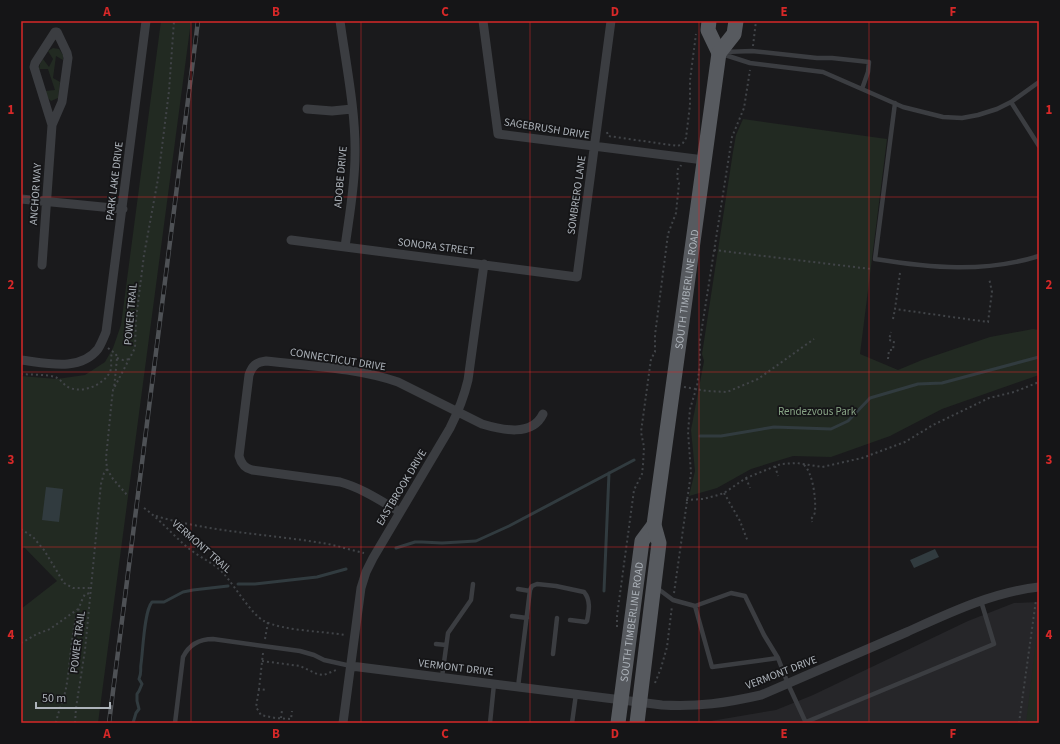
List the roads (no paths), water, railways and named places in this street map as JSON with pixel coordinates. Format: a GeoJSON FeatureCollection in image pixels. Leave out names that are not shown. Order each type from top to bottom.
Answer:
{"type":"FeatureCollection","features":[{"type":"Feature","properties":{"kind":"main road"},"geometry":{"type":"LineString","coordinates":[[709,21],[708,30],[718,53],[734,34],[736,21]]}},
{"type":"Feature","properties":{"kind":"main road","name":"SOUTH TIMBERLINE ROAD"},"geometry":{"type":"LineString","coordinates":[[637,723],[659,543],[654,525],[718,53]]}},
{"type":"Feature","properties":{"kind":"main road","name":"SOUTH TIMBERLINE ROAD"},"geometry":{"type":"LineString","coordinates":[[618,723],[642,541],[654,525]]}},
{"type":"Feature","properties":{"kind":"street","name":"PARK LAKE DRIVE"},"geometry":{"type":"LineString","coordinates":[[21,360],[62,364],[82,360],[97,349],[106,332],[146,21]]}},
{"type":"Feature","properties":{"kind":"street","name":"ADOBE DRIVE"},"geometry":{"type":"LineString","coordinates":[[340,21],[355,134],[354,171],[345,247]]}},
{"type":"Feature","properties":{"kind":"street","name":"SAGEBRUSH DRIVE"},"geometry":{"type":"LineString","coordinates":[[483,21],[498,134],[704,160]]}},
{"type":"Feature","properties":{"kind":"street","name":"SOMBRERO LANE"},"geometry":{"type":"LineString","coordinates":[[577,277],[611,21]]}},
{"type":"Feature","properties":{"kind":"street","name":"ANCHOR WAY"},"geometry":{"type":"LineString","coordinates":[[42,265],[52,125],[62,102],[68,58],[57,32],[55,32],[43,50],[34,67],[52,125]]}},
{"type":"Feature","properties":{"kind":"street"},"geometry":{"type":"LineString","coordinates":[[307,109],[332,111],[352,109]]}},
{"type":"Feature","properties":{"kind":"street"},"geometry":{"type":"LineString","coordinates":[[21,199],[122,209]]}},
{"type":"Feature","properties":{"kind":"street","name":"SONORA STREET"},"geometry":{"type":"LineString","coordinates":[[291,240],[577,277]]}},
{"type":"Feature","properties":{"kind":"street","name":"EASTBROOK DRIVE"},"geometry":{"type":"LineString","coordinates":[[343,723],[361,588],[366,572],[373,558],[458,413],[468,380],[484,264]]}},
{"type":"Feature","properties":{"kind":"street","name":"CONNECTICUT DRIVE"},"geometry":{"type":"LineString","coordinates":[[400,512],[359,488],[340,482],[252,470],[240,462],[239,456],[249,375],[255,364],[266,361],[366,373],[398,382],[482,424],[508,430],[530,428],[536,424],[543,414]]}},
{"type":"Feature","properties":{"kind":"street","name":"VERMONT DRIVE"},"geometry":{"type":"LineString","coordinates":[[351,666],[639,702],[685,706],[712,705],[761,694],[788,684],[938,618],[992,597],[1039,587]]}},
{"type":"Feature","properties":{"kind":"lane"},"geometry":{"type":"LineString","coordinates":[[718,53],[752,50],[817,58],[869,62],[868,72],[862,89]]}},
{"type":"Feature","properties":{"kind":"lane"},"geometry":{"type":"LineString","coordinates":[[718,53],[750,64],[823,72],[895,103],[928,114],[943,117],[962,118],[978,115],[1011,102],[1039,82]]}},
{"type":"Feature","properties":{"kind":"lane"},"geometry":{"type":"LineString","coordinates":[[1011,102],[1039,146]]}},
{"type":"Feature","properties":{"kind":"lane"},"geometry":{"type":"LineString","coordinates":[[895,103],[875,259],[924,267],[978,268],[1011,263],[1039,256]]}},
{"type":"Feature","properties":{"kind":"lane"},"geometry":{"type":"LineString","coordinates":[[442,677],[448,633],[471,600],[473,584]]}},
{"type":"Feature","properties":{"kind":"lane"},"geometry":{"type":"LineString","coordinates":[[518,687],[530,591],[532,586],[536,584],[584,592],[589,601],[586,622],[570,620]]}},
{"type":"Feature","properties":{"kind":"lane"},"geometry":{"type":"LineString","coordinates":[[654,586],[673,600],[695,606],[731,592],[745,596],[764,635],[778,658],[788,684],[806,722],[994,644],[981,601]]}},
{"type":"Feature","properties":{"kind":"lane"},"geometry":{"type":"LineString","coordinates":[[518,589],[530,591]]}},
{"type":"Feature","properties":{"kind":"lane"},"geometry":{"type":"LineString","coordinates":[[695,606],[712,667],[778,658]]}},
{"type":"Feature","properties":{"kind":"lane"},"geometry":{"type":"LineString","coordinates":[[512,616],[527,618]]}},
{"type":"Feature","properties":{"kind":"lane"},"geometry":{"type":"LineString","coordinates":[[553,654],[558,618]]}},
{"type":"Feature","properties":{"kind":"lane"},"geometry":{"type":"LineString","coordinates":[[175,723],[182,664],[187,650],[200,640],[206,639],[306,652],[324,660],[351,666]]}},
{"type":"Feature","properties":{"kind":"lane"},"geometry":{"type":"LineString","coordinates":[[436,644],[446,645]]}},
{"type":"Feature","properties":{"kind":"lane"},"geometry":{"type":"LineString","coordinates":[[490,723],[494,684]]}},
{"type":"Feature","properties":{"kind":"lane"},"geometry":{"type":"LineString","coordinates":[[572,723],[576,694]]}},
{"type":"Feature","properties":{"kind":"waterway"},"geometry":{"type":"LineString","coordinates":[[700,436],[721,436],[774,427],[831,429],[848,421],[870,398],[918,384],[942,383],[1039,357]]}},
{"type":"Feature","properties":{"kind":"waterway"},"geometry":{"type":"LineString","coordinates":[[396,548],[415,542],[442,543],[476,541],[509,526],[634,460]]}},
{"type":"Feature","properties":{"kind":"waterway"},"geometry":{"type":"LineString","coordinates":[[604,591],[609,473]]}},
{"type":"Feature","properties":{"kind":"waterway"},"geometry":{"type":"LineString","coordinates":[[238,584],[255,584],[317,577],[346,569]]}},
{"type":"Feature","properties":{"kind":"waterway"},"geometry":{"type":"LineString","coordinates":[[133,723],[139,709],[137,694],[142,684],[139,679],[141,673],[144,632],[147,614],[152,602],[164,602],[183,592],[228,586]]}},
{"type":"Feature","properties":{"kind":"railway"},"geometry":{"type":"LineString","coordinates":[[109,723],[198,21]]}},
{"type":"Feature","properties":{"kind":"park label","name":"Rendezvous Park"},"geometry":{"type":"Point","coordinates":[817,411]}}]}
